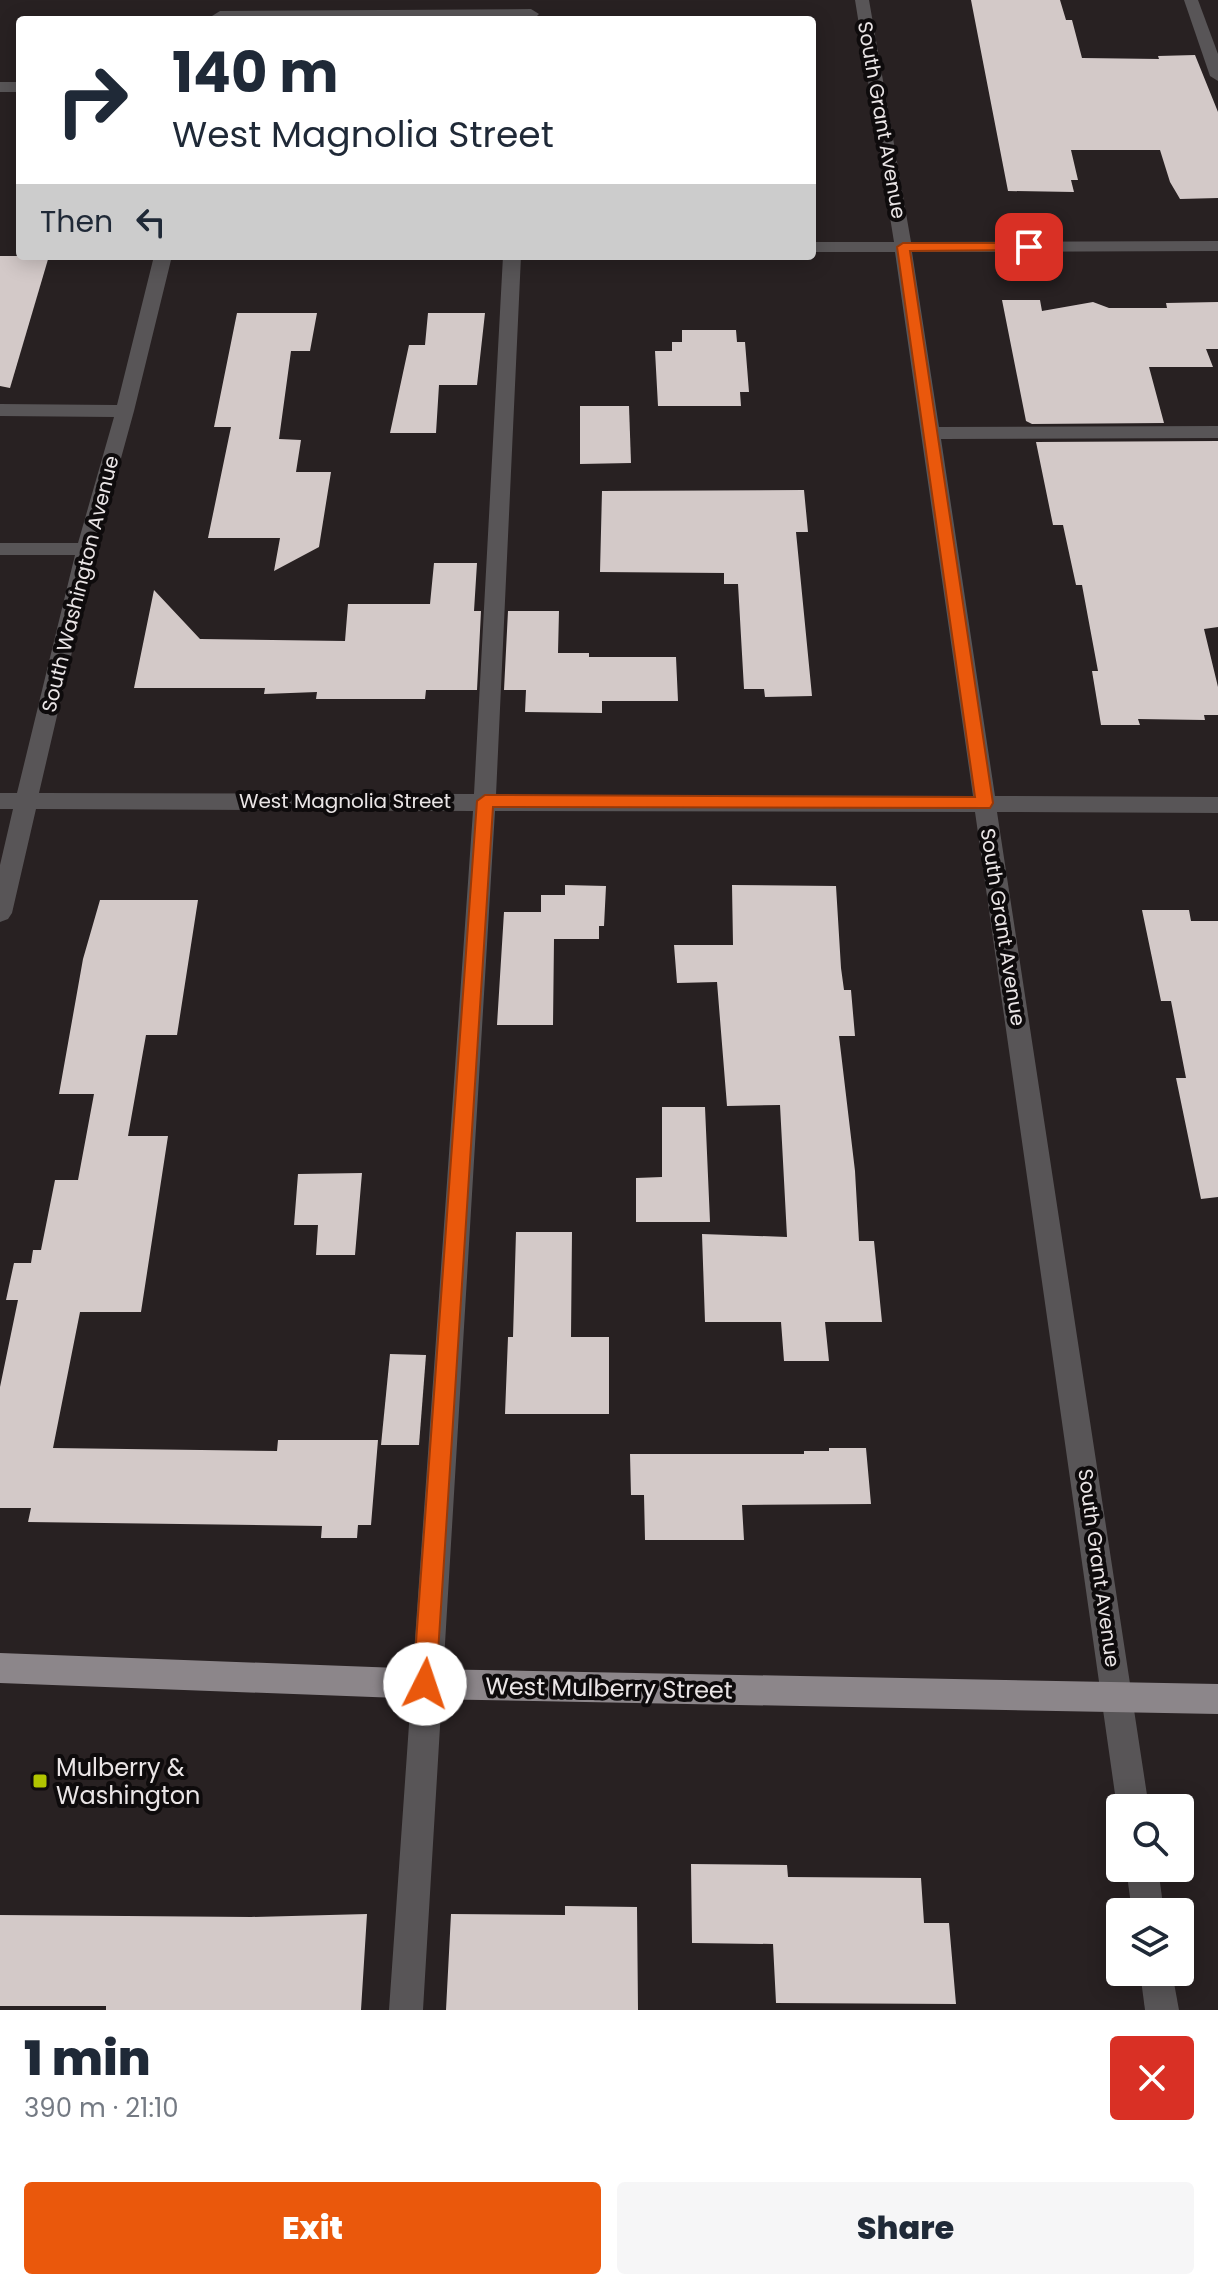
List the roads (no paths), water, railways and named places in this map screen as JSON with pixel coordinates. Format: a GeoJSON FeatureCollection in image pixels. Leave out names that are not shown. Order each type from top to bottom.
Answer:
{"type":"FeatureCollection","features":[{"type":"Feature","properties":{"kind":"main road","name":"West Mulberry Street"},"geometry":{"type":"LineString","coordinates":[[0,1668],[425,1684],[1218,1699]]}},
{"type":"Feature","properties":{"kind":"street","name":"South Grant Avenue"},"geometry":{"type":"LineString","coordinates":[[862,0],[903,247],[1131,1794]]}},
{"type":"Feature","properties":{"kind":"street"},"geometry":{"type":"LineString","coordinates":[[1191,0],[1218,76]]}},
{"type":"Feature","properties":{"kind":"street"},"geometry":{"type":"LineString","coordinates":[[221,12],[531,11]]}},
{"type":"Feature","properties":{"kind":"street"},"geometry":{"type":"LineString","coordinates":[[816,247],[1218,246]]}},
{"type":"Feature","properties":{"kind":"street","name":"South Washington Avenue"},"geometry":{"type":"LineString","coordinates":[[0,913],[86,549],[125,411],[162,260]]}},
{"type":"Feature","properties":{"kind":"street"},"geometry":{"type":"LineString","coordinates":[[406,2010],[485,801],[512,260]]}},
{"type":"Feature","properties":{"kind":"street"},"geometry":{"type":"LineString","coordinates":[[0,410],[125,411]]}},
{"type":"Feature","properties":{"kind":"street"},"geometry":{"type":"LineString","coordinates":[[930,433],[1218,432]]}},
{"type":"Feature","properties":{"kind":"street"},"geometry":{"type":"LineString","coordinates":[[0,549],[86,549]]}},
{"type":"Feature","properties":{"kind":"street","name":"West Magnolia Street"},"geometry":{"type":"LineString","coordinates":[[0,801],[1218,805]]}},
{"type":"Feature","properties":{"kind":"street"},"geometry":{"type":"LineString","coordinates":[[1158,1986],[1162,2010]]}},
{"type":"Feature","properties":{"kind":"place","name":"Mulberry & Washington"},"geometry":{"type":"Point","coordinates":[40,1781]}}]}
